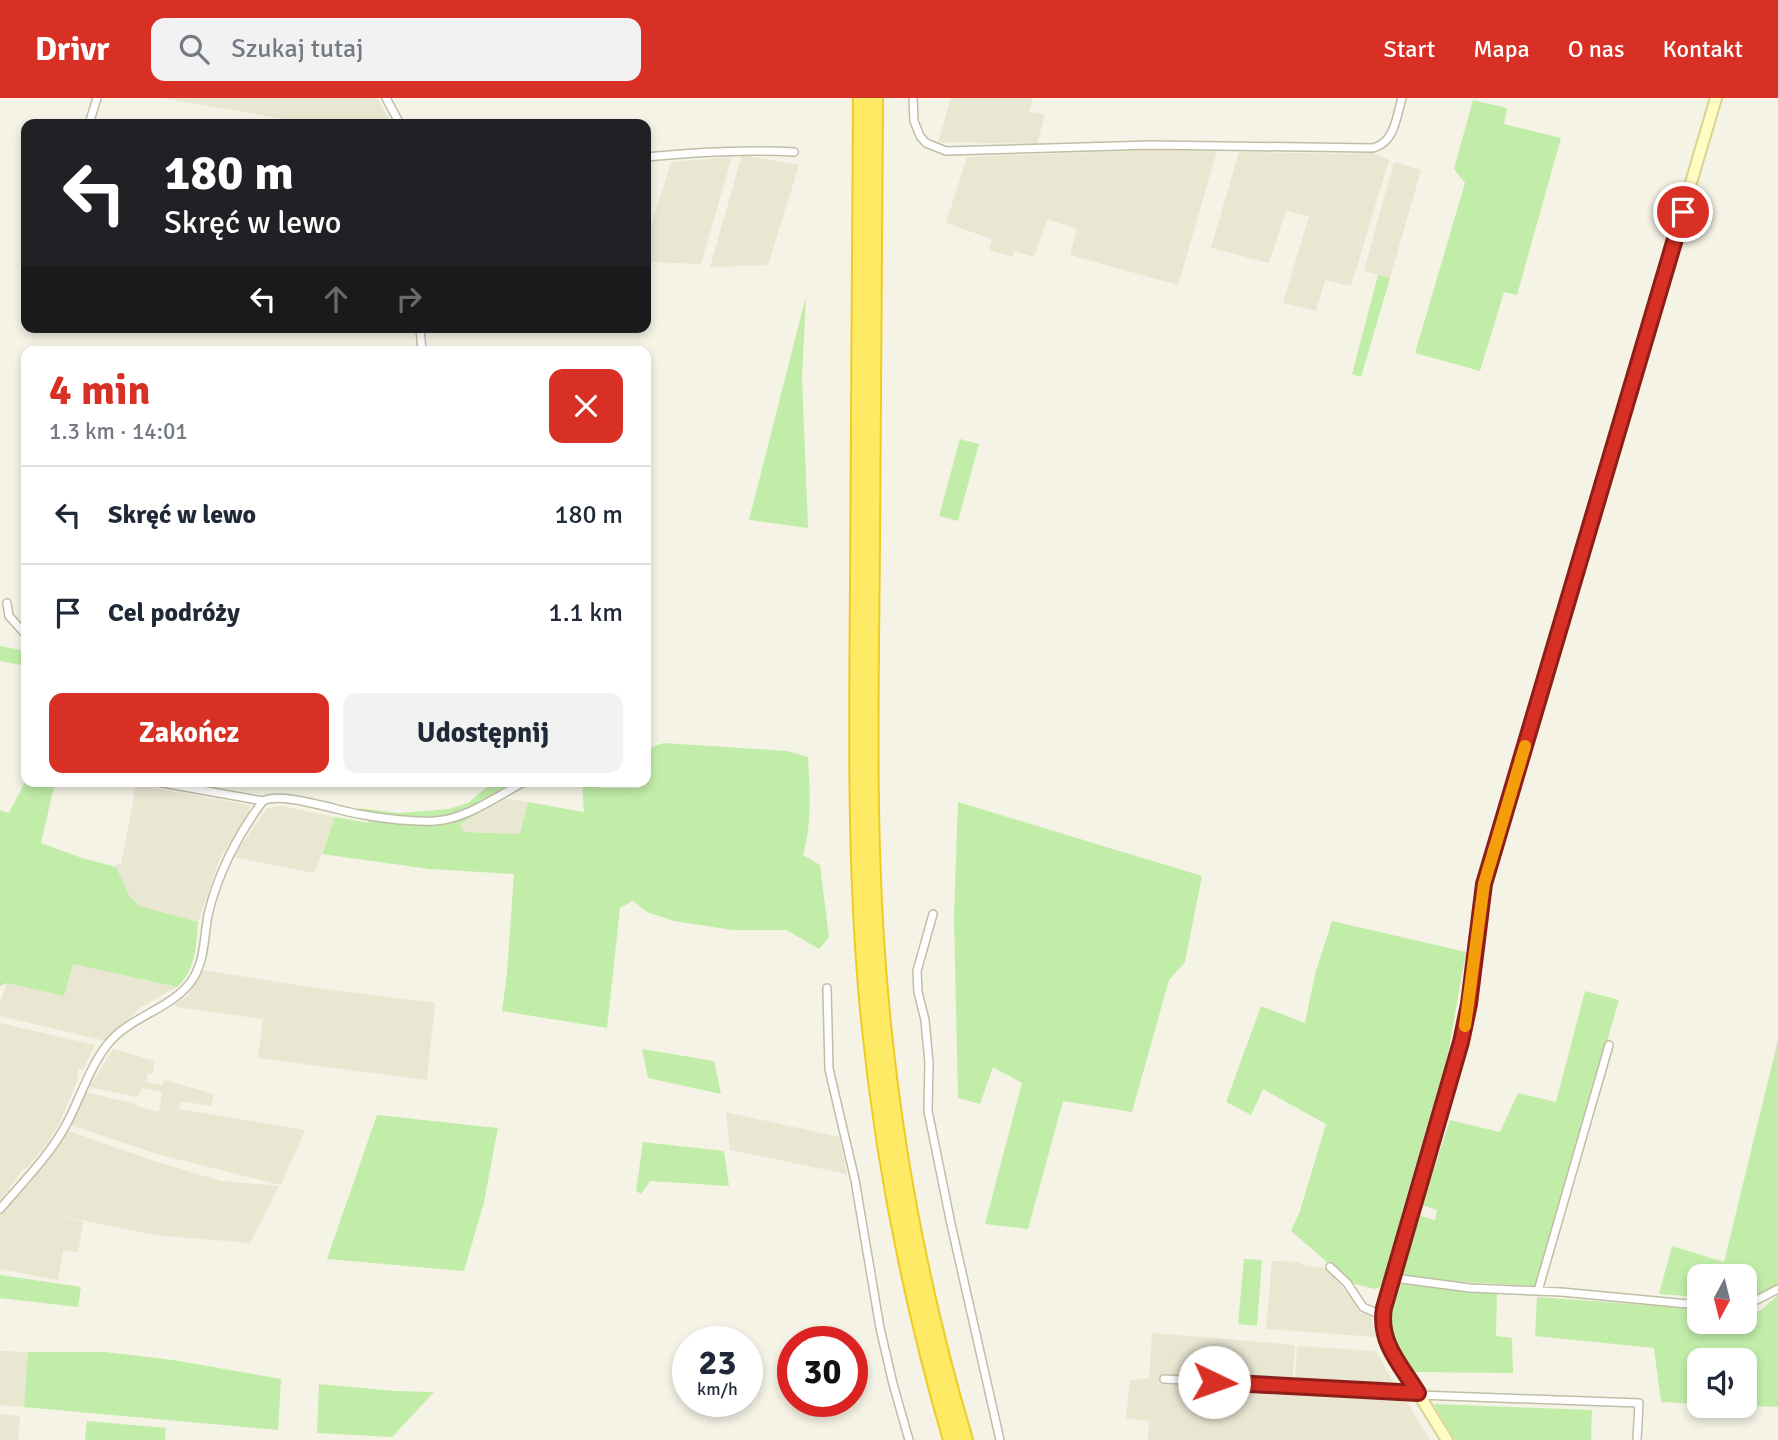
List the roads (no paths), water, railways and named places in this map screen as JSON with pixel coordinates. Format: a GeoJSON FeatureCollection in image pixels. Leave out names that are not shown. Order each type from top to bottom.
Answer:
{"type":"FeatureCollection","features":[{"type":"Feature","properties":{"kind":"highway"},"geometry":{"type":"LineString","coordinates":[[861,98],[857,772],[864,957],[876,1084],[897,1214],[922,1332],[951,1440]]}},
{"type":"Feature","properties":{"kind":"highway"},"geometry":{"type":"LineString","coordinates":[[875,98],[871,759],[877,947],[889,1074],[909,1206],[934,1325],[965,1440]]}},
{"type":"Feature","properties":{"kind":"street"},"geometry":{"type":"LineString","coordinates":[[91,119],[97,98]]}},
{"type":"Feature","properties":{"kind":"street"},"geometry":{"type":"LineString","coordinates":[[386,98],[397,119]]}},
{"type":"Feature","properties":{"kind":"street"},"geometry":{"type":"LineString","coordinates":[[913,98],[914,121],[926,143],[946,151],[979,151],[1151,145],[1373,148],[1384,145],[1389,139],[1402,98]]}},
{"type":"Feature","properties":{"kind":"street"},"geometry":{"type":"LineString","coordinates":[[1447,1440],[1386,1340],[1383,1317],[1464,1029],[1484,884],[1716,98]]}},
{"type":"Feature","properties":{"kind":"street"},"geometry":{"type":"LineString","coordinates":[[651,157],[761,150],[794,152]]}},
{"type":"Feature","properties":{"kind":"street"},"geometry":{"type":"LineString","coordinates":[[7,603],[9,616],[21,629]]}},
{"type":"Feature","properties":{"kind":"street"},"geometry":{"type":"LineString","coordinates":[[185,787],[263,801]]}},
{"type":"Feature","properties":{"kind":"street"},"geometry":{"type":"LineString","coordinates":[[0,1209],[54,1144],[106,1046],[125,1027],[174,998],[195,975],[218,884],[240,838],[263,801],[267,798],[285,799],[361,815],[435,821],[451,819],[468,812],[515,787]]}},
{"type":"Feature","properties":{"kind":"street"},"geometry":{"type":"LineString","coordinates":[[933,914],[917,971],[929,1063],[928,1111],[1000,1440]]}},
{"type":"Feature","properties":{"kind":"street"},"geometry":{"type":"LineString","coordinates":[[827,988],[830,1069],[855,1180],[880,1328],[909,1440]]}},
{"type":"Feature","properties":{"kind":"street"},"geometry":{"type":"LineString","coordinates":[[1538,1291],[1609,1045]]}},
{"type":"Feature","properties":{"kind":"street"},"geometry":{"type":"LineString","coordinates":[[1330,1266],[1347,1283],[1363,1307],[1383,1317]]}},
{"type":"Feature","properties":{"kind":"street"},"geometry":{"type":"LineString","coordinates":[[1394,1278],[1470,1288],[1687,1304]]}},
{"type":"Feature","properties":{"kind":"street"},"geometry":{"type":"LineString","coordinates":[[1757,1300],[1778,1289]]}},
{"type":"Feature","properties":{"kind":"street"},"geometry":{"type":"LineString","coordinates":[[1164,1379],[1418,1394],[1639,1403],[1637,1440]]}}]}
